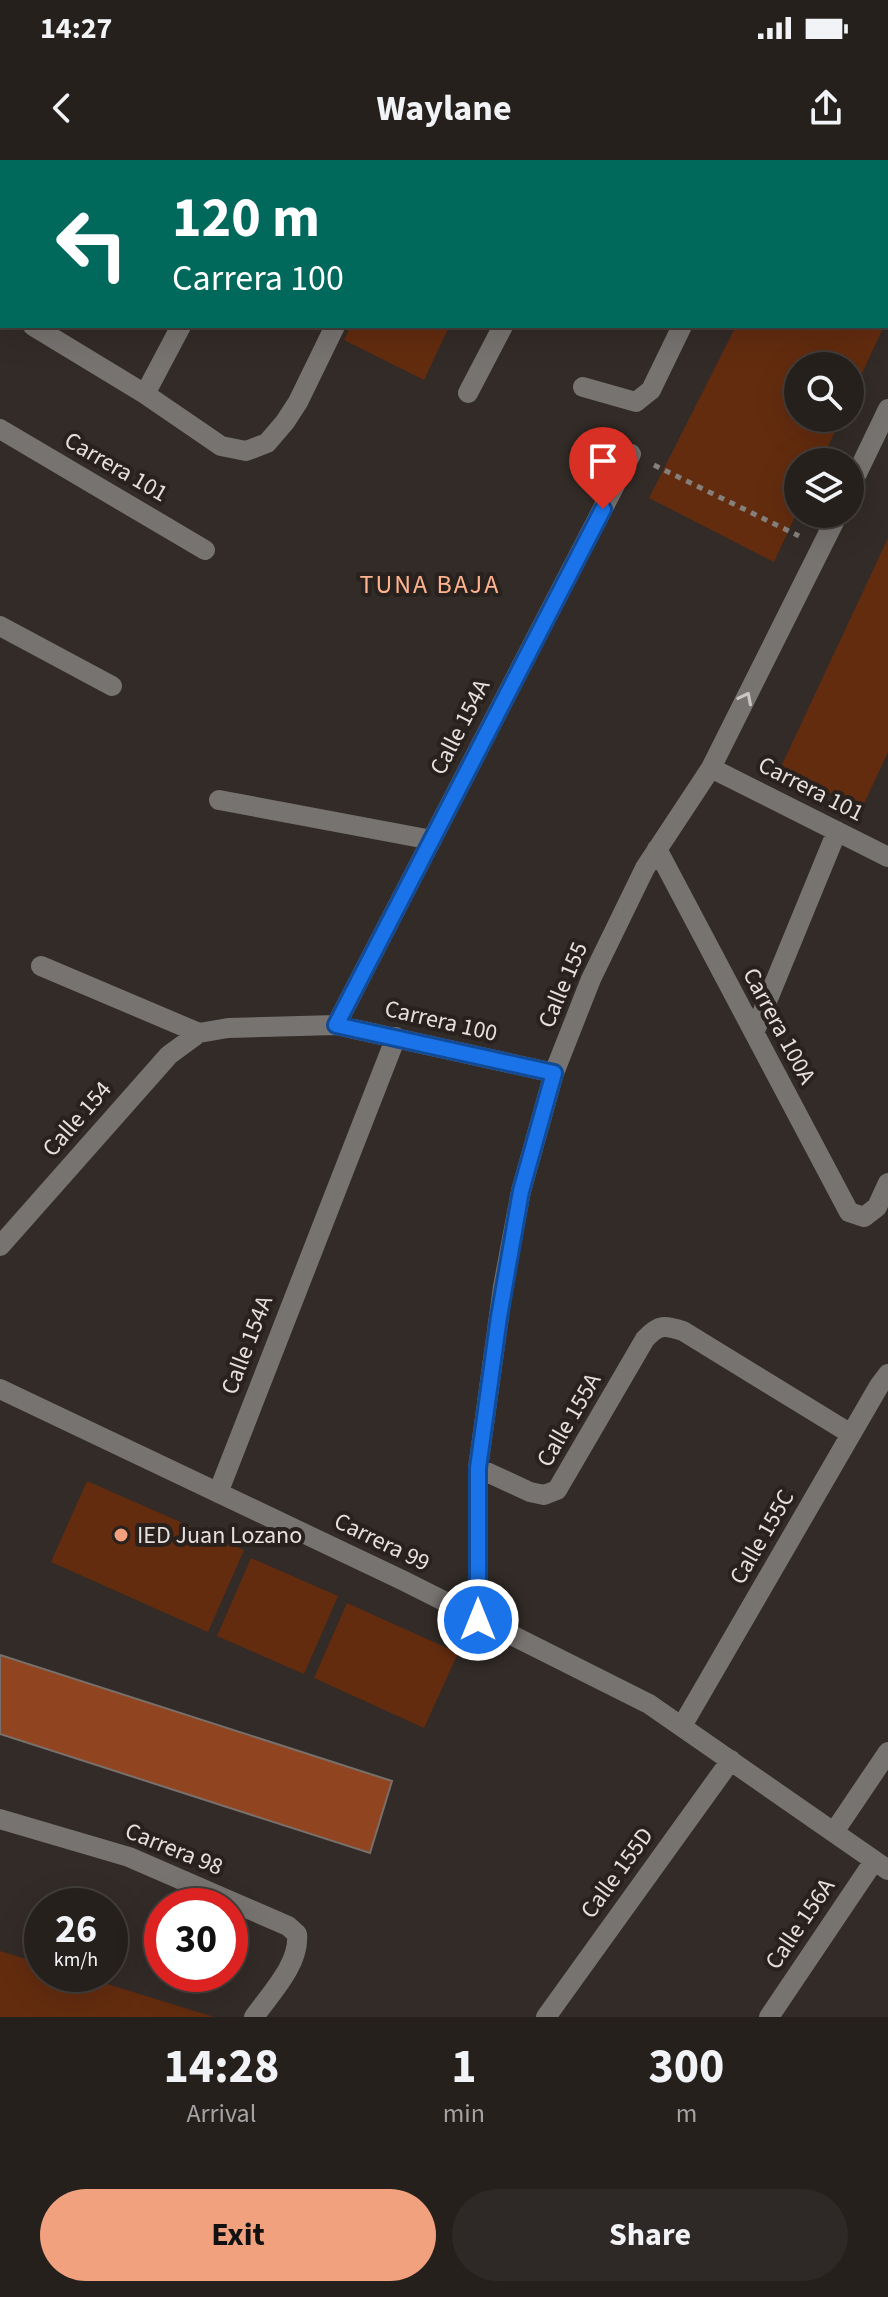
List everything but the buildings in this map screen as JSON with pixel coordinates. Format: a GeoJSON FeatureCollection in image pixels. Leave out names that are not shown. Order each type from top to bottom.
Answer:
{"type":"FeatureCollection","features":[{"type":"Feature","properties":{"kind":"street"},"geometry":{"type":"LineString","coordinates":[[36,328],[145,394],[221,446],[246,451],[267,443],[285,422],[334,328]]}},
{"type":"Feature","properties":{"kind":"street"},"geometry":{"type":"LineString","coordinates":[[145,394],[180,328]]}},
{"type":"Feature","properties":{"kind":"street"},"geometry":{"type":"LineString","coordinates":[[468,393],[502,328]]}},
{"type":"Feature","properties":{"kind":"street"},"geometry":{"type":"LineString","coordinates":[[583,387],[636,402],[651,390],[681,328]]}},
{"type":"Feature","properties":{"kind":"street"},"geometry":{"type":"LineString","coordinates":[[864,459],[888,409]]}},
{"type":"Feature","properties":{"kind":"street","name":"Carrera 101"},"geometry":{"type":"LineString","coordinates":[[0,429],[205,550]]}},
{"type":"Feature","properties":{"kind":"street","name":"Calle 154A"},"geometry":{"type":"LineString","coordinates":[[336,1025],[631,454]]}},
{"type":"Feature","properties":{"kind":"street","name":"Calle 155"},"geometry":{"type":"LineString","coordinates":[[478,1620],[478,1468],[503,1287],[521,1191],[554,1073],[591,979],[645,868],[711,768],[831,528]]}},
{"type":"Feature","properties":{"kind":"street"},"geometry":{"type":"LineString","coordinates":[[0,626],[112,686]]}},
{"type":"Feature","properties":{"kind":"street","name":"Carrera 101"},"geometry":{"type":"LineString","coordinates":[[711,768],[888,857]]}},
{"type":"Feature","properties":{"kind":"street"},"geometry":{"type":"LineString","coordinates":[[219,800],[432,840]]}},
{"type":"Feature","properties":{"kind":"street"},"geometry":{"type":"LineString","coordinates":[[754,1033],[837,831]]}},
{"type":"Feature","properties":{"kind":"street","name":"Carrera 100A"},"geometry":{"type":"LineString","coordinates":[[657,849],[849,1212],[864,1217],[877,1207],[888,1183]]}},
{"type":"Feature","properties":{"kind":"street"},"geometry":{"type":"LineString","coordinates":[[41,966],[199,1033]]}},
{"type":"Feature","properties":{"kind":"street","name":"Carrera 100"},"geometry":{"type":"LineString","coordinates":[[199,1033],[228,1028],[336,1025],[554,1073]]}},
{"type":"Feature","properties":{"kind":"street","name":"Calle 154"},"geometry":{"type":"LineString","coordinates":[[0,1246],[169,1055],[199,1033]]}},
{"type":"Feature","properties":{"kind":"street","name":"Calle 154A"},"geometry":{"type":"LineString","coordinates":[[218,1493],[396,1037]]}},
{"type":"Feature","properties":{"kind":"street","name":"Calle 155A"},"geometry":{"type":"LineString","coordinates":[[478,1468],[530,1492],[544,1495],[557,1490],[645,1339],[654,1330],[667,1326],[683,1331],[851,1434]]}},
{"type":"Feature","properties":{"kind":"street","name":"Calle 155C"},"geometry":{"type":"LineString","coordinates":[[682,1726],[888,1374]]}},
{"type":"Feature","properties":{"kind":"street","name":"Carrera 99"},"geometry":{"type":"LineString","coordinates":[[0,1389],[402,1580],[649,1704],[881,1865]]}},
{"type":"Feature","properties":{"kind":"street"},"geometry":{"type":"LineString","coordinates":[[834,1832],[888,1752]]}},
{"type":"Feature","properties":{"kind":"street","name":"Calle 155D"},"geometry":{"type":"LineString","coordinates":[[546,2017],[731,1760]]}},
{"type":"Feature","properties":{"kind":"street","name":"Carrera 98"},"geometry":{"type":"LineString","coordinates":[[0,1819],[129,1857],[288,1926],[297,1934],[298,1946],[294,1959],[254,2017]]}},
{"type":"Feature","properties":{"kind":"street","name":"Calle 156A"},"geometry":{"type":"LineString","coordinates":[[769,2017],[881,1865]]}},
{"type":"Feature","properties":{"kind":"path"},"geometry":{"type":"LineString","coordinates":[[631,454],[822,547]]}},
{"type":"Feature","properties":{"kind":"shaded area"},"geometry":{"type":"Polygon","coordinates":[[[350,328],[449,328],[424,380],[344,340],[350,328]]]}},
{"type":"Feature","properties":{"kind":"shaded area"},"geometry":{"type":"Polygon","coordinates":[[[735,328],[883,328],[864,369],[864,352],[784,352],[784,432],[835,432],[827,448],[784,448],[784,528],[790,528],[774,562],[649,498],[735,328]]]}},
{"type":"Feature","properties":{"kind":"shaded area"},"geometry":{"type":"Polygon","coordinates":[[[888,538],[888,752],[862,808],[780,769],[888,538]]]}},
{"type":"Feature","properties":{"kind":"shaded area"},"geometry":{"type":"Polygon","coordinates":[[[87,1481],[244,1550],[208,1632],[51,1562],[87,1481]]]}},
{"type":"Feature","properties":{"kind":"shaded area"},"geometry":{"type":"Polygon","coordinates":[[[251,1558],[338,1596],[304,1674],[217,1636],[251,1558]]]}},
{"type":"Feature","properties":{"kind":"shaded area"},"geometry":{"type":"Polygon","coordinates":[[[347,1603],[458,1653],[424,1728],[314,1678],[347,1603]]]}},
{"type":"Feature","properties":{"kind":"shaded area"},"geometry":{"type":"Polygon","coordinates":[[[0,1951],[24,1958],[24,1992],[128,1990],[214,2017],[0,2017],[0,1951]]]}},
{"type":"Feature","properties":{"kind":"place","name":"IED Juan Lozano"},"geometry":{"type":"Point","coordinates":[121,1535]}},
{"type":"Feature","properties":{"kind":"district","name":"TUNA BAJA"},"geometry":{"type":"Point","coordinates":[430,584]}},
{"type":"Feature","properties":{"kind":"route"},"geometry":{"type":"LineString","coordinates":[[478,1620],[478,1468],[503,1287],[521,1191],[554,1073],[336,1025],[603,509]]}}]}
